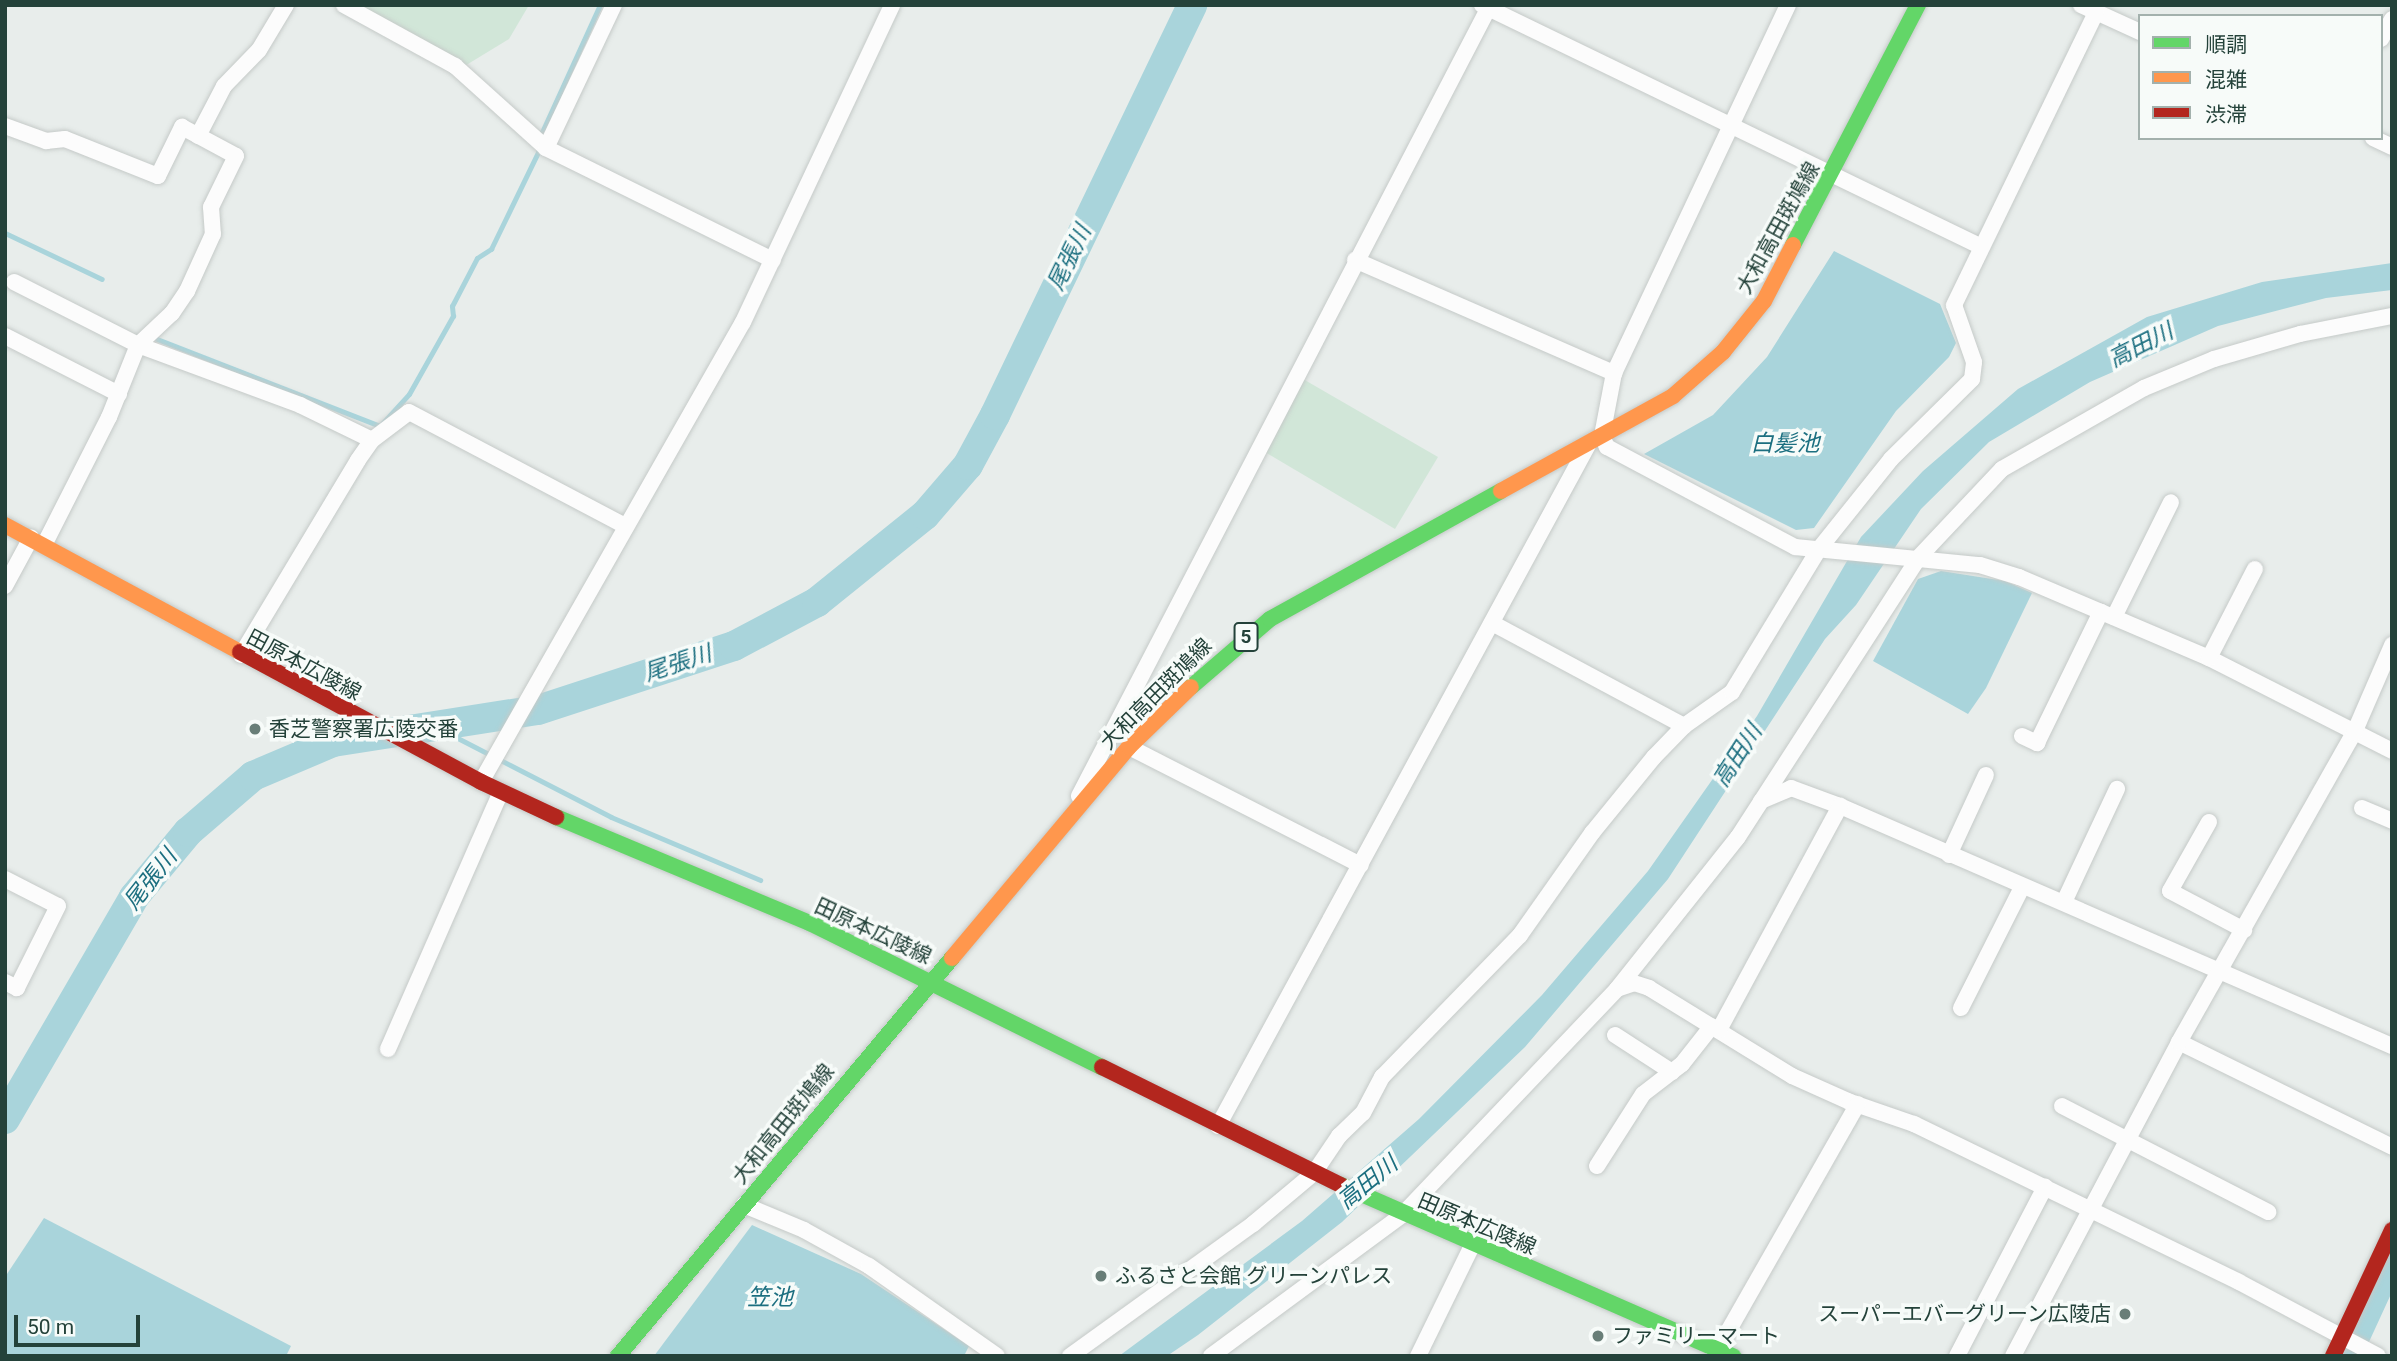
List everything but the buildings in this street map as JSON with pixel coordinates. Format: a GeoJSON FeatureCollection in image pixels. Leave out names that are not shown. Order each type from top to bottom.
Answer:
{"type":"FeatureCollection","features":[{"type":"Feature","properties":{"kind":"main road","name":"大和高田斑鳩線"},"geometry":{"type":"LineString","coordinates":[[618,1356],[929,980],[1129,747],[1234,646],[1270,619],[1673,396],[1723,352],[1764,301],[1918,5]]}},
{"type":"Feature","properties":{"kind":"main road","name":"田原本広陵線"},"geometry":{"type":"LineString","coordinates":[[5,525],[358,718],[501,792],[622,847],[810,923],[1318,1175],[1472,1246],[1722,1354]]}},
{"type":"Feature","properties":{"kind":"main road"},"geometry":{"type":"LineString","coordinates":[[2333,1356],[2392,1230]]}},
{"type":"Feature","properties":{"kind":"street"},"geometry":{"type":"LineString","coordinates":[[198,135],[224,86],[259,50],[286,5]]}},
{"type":"Feature","properties":{"kind":"street"},"geometry":{"type":"LineString","coordinates":[[344,5],[455,66],[546,148],[773,260]]}},
{"type":"Feature","properties":{"kind":"street"},"geometry":{"type":"LineString","coordinates":[[546,148],[614,5]]}},
{"type":"Feature","properties":{"kind":"street"},"geometry":{"type":"LineString","coordinates":[[481,782],[743,322],[892,5]]}},
{"type":"Feature","properties":{"kind":"street"},"geometry":{"type":"LineString","coordinates":[[1788,5],[1614,373],[1602,436],[1615,455],[1785,543],[1826,550],[1911,556],[1980,565],[2107,614],[2208,658],[2392,751]]}},
{"type":"Feature","properties":{"kind":"street"},"geometry":{"type":"LineString","coordinates":[[1069,818],[1108,734],[1487,6],[1982,247]]}},
{"type":"Feature","properties":{"kind":"street"},"geometry":{"type":"LineString","coordinates":[[1070,1356],[1318,1175],[1339,1136],[1363,1113],[1382,1077],[1492,968],[1592,833],[1684,726],[1732,692],[1826,550],[1891,459],[1972,379],[1974,362],[1954,305],[2089,9],[2138,31]]}},
{"type":"Feature","properties":{"kind":"street"},"geometry":{"type":"LineString","coordinates":[[5,126],[46,141],[65,139],[158,176],[182,127],[236,156],[211,207],[213,234],[187,291],[173,313],[138,345],[119,394],[38,542],[5,586]]}},
{"type":"Feature","properties":{"kind":"street"},"geometry":{"type":"LineString","coordinates":[[1355,260],[1614,373]]}},
{"type":"Feature","properties":{"kind":"street"},"geometry":{"type":"LineString","coordinates":[[14,282],[138,345],[300,405],[372,440]]}},
{"type":"Feature","properties":{"kind":"street"},"geometry":{"type":"LineString","coordinates":[[1211,1356],[1397,1212],[1617,989],[1714,870],[1762,801],[1911,556],[2002,469],[2144,388],[2256,346],[2392,317]]}},
{"type":"Feature","properties":{"kind":"street"},"geometry":{"type":"LineString","coordinates":[[5,336],[119,394]]}},
{"type":"Feature","properties":{"kind":"street"},"geometry":{"type":"LineString","coordinates":[[241,655],[372,440],[408,412],[625,526]]}},
{"type":"Feature","properties":{"kind":"street"},"geometry":{"type":"LineString","coordinates":[[1218,1126],[1588,445]]}},
{"type":"Feature","properties":{"kind":"street"},"geometry":{"type":"LineString","coordinates":[[2022,736],[2037,743],[2171,502]]}},
{"type":"Feature","properties":{"kind":"street"},"geometry":{"type":"LineString","coordinates":[[2208,658],[2255,569]]}},
{"type":"Feature","properties":{"kind":"street"},"geometry":{"type":"LineString","coordinates":[[1492,622],[1684,726]]}},
{"type":"Feature","properties":{"kind":"street"},"geometry":{"type":"LineString","coordinates":[[2013,1356],[2130,1140],[2179,1042],[2354,733],[2392,645]]}},
{"type":"Feature","properties":{"kind":"street"},"geometry":{"type":"LineString","coordinates":[[1129,747],[1361,865]]}},
{"type":"Feature","properties":{"kind":"street"},"geometry":{"type":"LineString","coordinates":[[1949,855],[1986,775]]}},
{"type":"Feature","properties":{"kind":"street"},"geometry":{"type":"LineString","coordinates":[[1762,801],[1791,788],[1840,806],[2392,1046]]}},
{"type":"Feature","properties":{"kind":"street"},"geometry":{"type":"LineString","coordinates":[[2064,902],[2117,789]]}},
{"type":"Feature","properties":{"kind":"street"},"geometry":{"type":"LineString","coordinates":[[388,1049],[501,792]]}},
{"type":"Feature","properties":{"kind":"street"},"geometry":{"type":"LineString","coordinates":[[1597,1167],[1643,1094],[1672,1072],[1715,1028],[1840,806]]}},
{"type":"Feature","properties":{"kind":"street"},"geometry":{"type":"LineString","coordinates":[[2362,808],[2392,821]]}},
{"type":"Feature","properties":{"kind":"street"},"geometry":{"type":"LineString","coordinates":[[2208,822],[2170,891],[2244,930]]}},
{"type":"Feature","properties":{"kind":"street"},"geometry":{"type":"LineString","coordinates":[[5,879],[58,906],[17,988],[5,982]]}},
{"type":"Feature","properties":{"kind":"street"},"geometry":{"type":"LineString","coordinates":[[1961,1008],[2022,887]]}},
{"type":"Feature","properties":{"kind":"street"},"geometry":{"type":"LineString","coordinates":[[1617,989],[1634,983],[1649,988],[1792,1076],[1914,1124],[2045,1187],[2090,1212],[2239,1282],[2378,1356]]}},
{"type":"Feature","properties":{"kind":"street"},"geometry":{"type":"LineString","coordinates":[[1615,1035],[1672,1072]]}},
{"type":"Feature","properties":{"kind":"street"},"geometry":{"type":"LineString","coordinates":[[2179,1042],[2392,1147]]}},
{"type":"Feature","properties":{"kind":"street"},"geometry":{"type":"LineString","coordinates":[[1722,1354],[1858,1104]]}},
{"type":"Feature","properties":{"kind":"street"},"geometry":{"type":"LineString","coordinates":[[2062,1106],[2268,1212]]}},
{"type":"Feature","properties":{"kind":"street"},"geometry":{"type":"LineString","coordinates":[[1957,1356],[2045,1187]]}},
{"type":"Feature","properties":{"kind":"street"},"geometry":{"type":"LineString","coordinates":[[744,1205],[804,1230],[869,1266],[997,1356]]}},
{"type":"Feature","properties":{"kind":"street"},"geometry":{"type":"LineString","coordinates":[[1418,1356],[1472,1246]]}},
{"type":"Feature","properties":{"kind":"green space"},"geometry":{"type":"Polygon","coordinates":[[[354,5],[529,5],[509,39],[463,67],[354,5]]]}},
{"type":"Feature","properties":{"kind":"green space"},"geometry":{"type":"Polygon","coordinates":[[[1303,379],[1438,457],[1395,529],[1265,452],[1303,379]]]}},
{"type":"Feature","properties":{"kind":"water","name":"白髪池"},"geometry":{"type":"Polygon","coordinates":[[[1834,251],[1940,304],[1956,343],[1949,357],[1896,411],[1814,528],[1796,530],[1644,454],[1713,415],[1767,357],[1834,251]]]}},
{"type":"Feature","properties":{"kind":"water","name":"高田川"},"geometry":{"type":"Polygon","coordinates":[[[2392,263],[2392,290],[2326,298],[2218,326],[2090,382],[1989,442],[1921,509],[1856,605],[1825,639],[1668,879],[1525,1047],[1342,1222],[1198,1335],[1167,1356],[1119,1356],[1302,1221],[1419,1119],[1542,995],[1648,871],[1757,716],[1861,537],[1923,471],[2018,389],[2147,317],[2262,282],[2392,263]]]}},
{"type":"Feature","properties":{"kind":"water"},"geometry":{"type":"Polygon","coordinates":[[[1941,571],[2005,581],[2032,593],[1986,688],[1968,714],[1873,661],[1918,579],[1941,571]]]}},
{"type":"Feature","properties":{"kind":"water"},"geometry":{"type":"Polygon","coordinates":[[[44,1218],[291,1346],[286,1356],[5,1356],[5,1277],[44,1218]]]}},
{"type":"Feature","properties":{"kind":"water","name":"笠池"},"geometry":{"type":"Polygon","coordinates":[[[752,1225],[861,1274],[969,1346],[964,1356],[654,1356],[752,1225]]]}},
{"type":"Feature","properties":{"kind":"waterway"},"geometry":{"type":"LineString","coordinates":[[157,339],[380,426],[409,394],[453,316],[452,306],[477,258],[491,249],[538,152],[542,132],[600,5]]}},
{"type":"Feature","properties":{"kind":"waterway","name":"尾張川"},"geometry":{"type":"LineString","coordinates":[[5,1119],[134,897],[188,832],[253,776],[333,742],[538,710],[734,646],[817,602],[925,515],[968,465],[995,415],[1192,5]]}},
{"type":"Feature","properties":{"kind":"waterway"},"geometry":{"type":"LineString","coordinates":[[5,233],[102,279]]}},
{"type":"Feature","properties":{"kind":"waterway"},"geometry":{"type":"LineString","coordinates":[[440,729],[611,817],[760,880]]}},
{"type":"Feature","properties":{"kind":"waterway"},"geometry":{"type":"LineString","coordinates":[[2346,1356],[2392,1256]]}},
{"type":"Feature","properties":{"kind":"traffic: fast"},"geometry":{"type":"LineString","coordinates":[[1793,245],[1918,5]]}},
{"type":"Feature","properties":{"kind":"traffic: fast"},"geometry":{"type":"LineString","coordinates":[[1191,687],[1270,619],[1501,491]]}},
{"type":"Feature","properties":{"kind":"traffic: fast"},"geometry":{"type":"LineString","coordinates":[[556,817],[810,923],[1102,1067]]}},
{"type":"Feature","properties":{"kind":"traffic: fast"},"geometry":{"type":"LineString","coordinates":[[618,1356],[952,958]]}},
{"type":"Feature","properties":{"kind":"traffic: fast"},"geometry":{"type":"LineString","coordinates":[[1341,1185],[1733,1356]]}},
{"type":"Feature","properties":{"kind":"traffic: slow"},"geometry":{"type":"LineString","coordinates":[[1501,491],[1673,396],[1723,352],[1764,301],[1793,245]]}},
{"type":"Feature","properties":{"kind":"traffic: slow"},"geometry":{"type":"LineString","coordinates":[[5,525],[240,652]]}},
{"type":"Feature","properties":{"kind":"traffic: slow"},"geometry":{"type":"LineString","coordinates":[[952,958],[1129,747],[1191,687]]}},
{"type":"Feature","properties":{"kind":"traffic: jam"},"geometry":{"type":"LineString","coordinates":[[240,652],[481,782],[556,817]]}},
{"type":"Feature","properties":{"kind":"traffic: jam"},"geometry":{"type":"LineString","coordinates":[[1102,1067],[1341,1185]]}},
{"type":"Feature","properties":{"kind":"traffic: jam"},"geometry":{"type":"LineString","coordinates":[[2333,1356],[2392,1230]]}},
{"type":"Feature","properties":{"kind":"place","name":"香芝警察署広陵交番"},"geometry":{"type":"Point","coordinates":[255,729]}},
{"type":"Feature","properties":{"kind":"place","name":"ふるさと会館 グリーンパレス"},"geometry":{"type":"Point","coordinates":[1101,1276]}},
{"type":"Feature","properties":{"kind":"place","name":"スーパーエバーグリーン広陵店"},"geometry":{"type":"Point","coordinates":[2125,1314]}},
{"type":"Feature","properties":{"kind":"place","name":"ファミリーマート"},"geometry":{"type":"Point","coordinates":[1598,1336]}}]}
